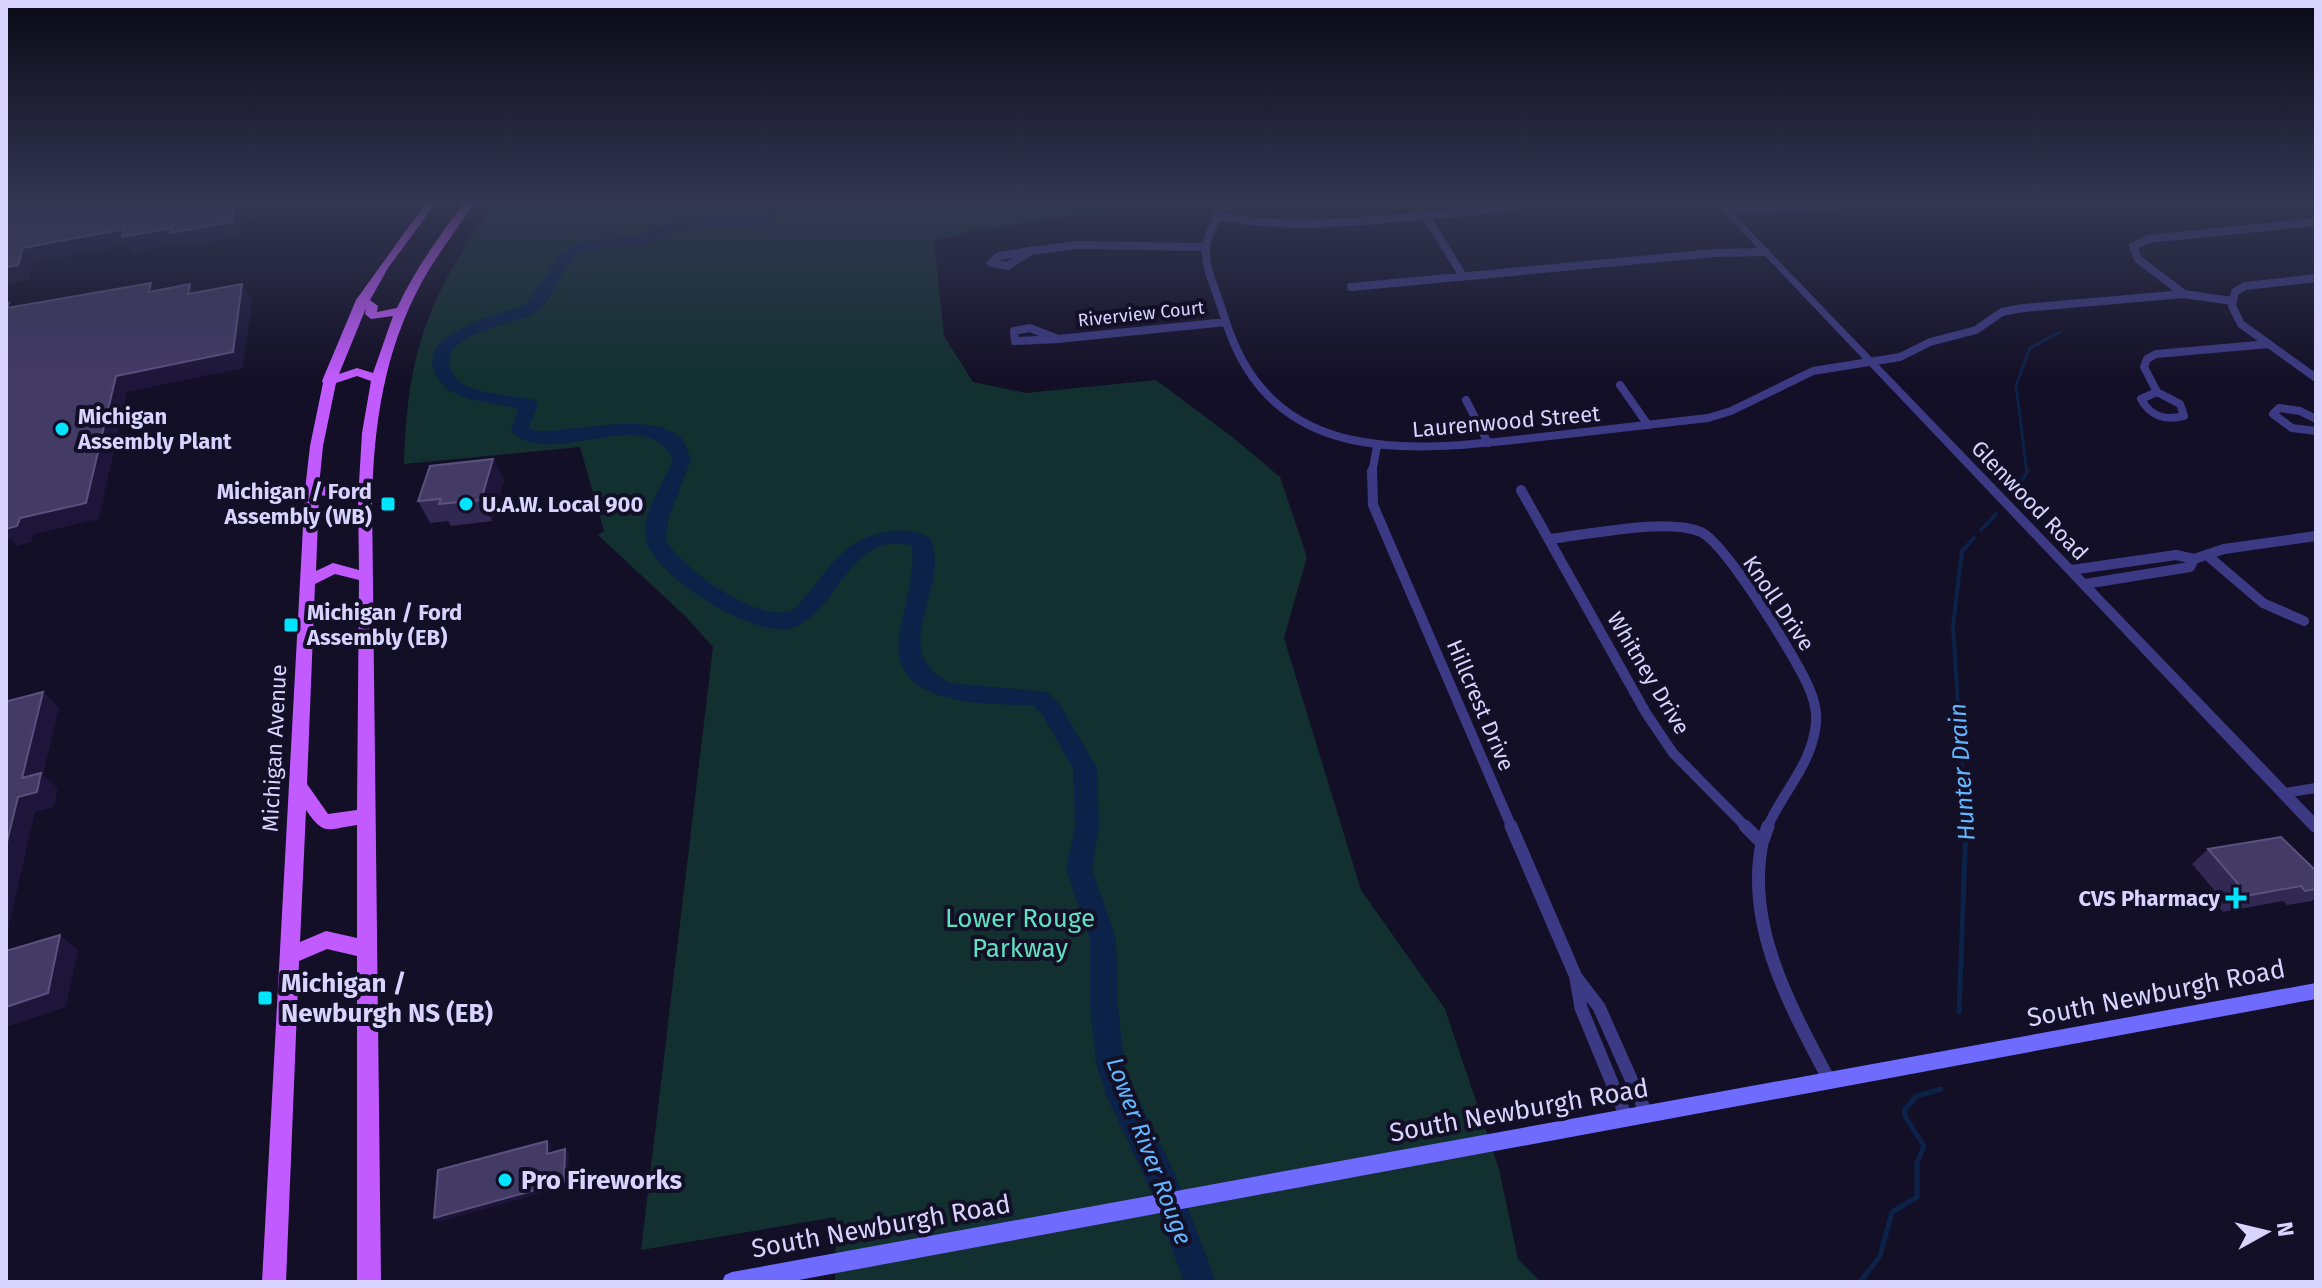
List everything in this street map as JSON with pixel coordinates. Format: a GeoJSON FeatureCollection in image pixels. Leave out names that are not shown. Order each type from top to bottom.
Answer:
{"type":"FeatureCollection","features":[{"type":"Feature","properties":{"kind":"main road","name":"Michigan Avenue"},"geometry":{"type":"LineString","coordinates":[[274,1282],[312,490],[319,419],[328,381],[362,300],[385,260]]}},
{"type":"Feature","properties":{"kind":"main road"},"geometry":{"type":"LineString","coordinates":[[369,1282],[366,816],[367,484],[370,427],[378,379],[400,311],[428,260]]}},
{"type":"Feature","properties":{"kind":"main road"},"geometry":{"type":"LineString","coordinates":[[362,300],[372,306],[371,314],[375,316],[400,311]]}},
{"type":"Feature","properties":{"kind":"main road"},"geometry":{"type":"LineString","coordinates":[[328,381],[357,372],[378,379]]}},
{"type":"Feature","properties":{"kind":"main road"},"geometry":{"type":"LineString","coordinates":[[312,490],[341,495],[367,484]]}},
{"type":"Feature","properties":{"kind":"main road"},"geometry":{"type":"LineString","coordinates":[[309,581],[333,568],[367,577]]}},
{"type":"Feature","properties":{"kind":"main road"},"geometry":{"type":"LineString","coordinates":[[298,786],[324,822],[366,816]]}},
{"type":"Feature","properties":{"kind":"main road"},"geometry":{"type":"LineString","coordinates":[[289,956],[326,940],[366,949]]}},
{"type":"Feature","properties":{"kind":"main road","name":"South Newburgh Road"},"geometry":{"type":"LineString","coordinates":[[732,1282],[2316,991]]}},
{"type":"Feature","properties":{"kind":"street"},"geometry":{"type":"LineString","coordinates":[[994,260],[991,263],[999,268],[1017,260]]}},
{"type":"Feature","properties":{"kind":"street","name":"Laurenwood Street"},"geometry":{"type":"LineString","coordinates":[[1205,260],[1244,368],[1273,398],[1316,427],[1377,446],[1427,449],[1722,415],[1813,371],[1900,357],[1930,342],[1985,326],[2002,312],[2184,294],[2232,301]]}},
{"type":"Feature","properties":{"kind":"street"},"geometry":{"type":"LineString","coordinates":[[1453,260],[1463,276]]}},
{"type":"Feature","properties":{"kind":"street"},"geometry":{"type":"LineString","coordinates":[[1351,287],[1636,260]]}},
{"type":"Feature","properties":{"kind":"street","name":"Glenwood Road"},"geometry":{"type":"LineString","coordinates":[[1774,260],[2316,827]]}},
{"type":"Feature","properties":{"kind":"street"},"geometry":{"type":"LineString","coordinates":[[2139,260],[2184,294]]}},
{"type":"Feature","properties":{"kind":"street"},"geometry":{"type":"LineString","coordinates":[[2316,278],[2245,286],[2235,292],[2232,301],[2236,319],[2316,378]]}},
{"type":"Feature","properties":{"kind":"street","name":"Riverview Court"},"geometry":{"type":"LineString","coordinates":[[1059,339],[1026,328],[1014,331],[1011,337],[1021,342],[1059,339],[1226,322]]}},
{"type":"Feature","properties":{"kind":"street"},"geometry":{"type":"LineString","coordinates":[[2157,392],[2141,399],[2147,410],[2167,418],[2184,416],[2180,404],[2157,392],[2144,367],[2147,359],[2156,354],[2269,344]]}},
{"type":"Feature","properties":{"kind":"street"},"geometry":{"type":"LineString","coordinates":[[1620,385],[1648,425]]}},
{"type":"Feature","properties":{"kind":"street"},"geometry":{"type":"LineString","coordinates":[[1466,400],[1488,443]]}},
{"type":"Feature","properties":{"kind":"street"},"geometry":{"type":"LineString","coordinates":[[2316,419],[2292,409],[2279,408],[2273,414],[2290,428],[2316,431]]}},
{"type":"Feature","properties":{"kind":"street","name":"Hillcrest Drive"},"geometry":{"type":"LineString","coordinates":[[1377,446],[1370,481],[1373,505],[1576,977],[1581,1008],[1627,1119]]}},
{"type":"Feature","properties":{"kind":"street","name":"Whitney Drive"},"geometry":{"type":"LineString","coordinates":[[1521,490],[1646,713],[1673,753],[1762,843]]}},
{"type":"Feature","properties":{"kind":"street","name":"Knoll Drive"},"geometry":{"type":"LineString","coordinates":[[1549,539],[1674,525],[1703,533],[1723,555],[1801,670],[1816,706],[1814,735],[1804,766],[1765,829],[1762,843]]}},
{"type":"Feature","properties":{"kind":"street"},"geometry":{"type":"LineString","coordinates":[[2071,570],[2176,555],[2194,559],[2224,549],[2316,536]]}},
{"type":"Feature","properties":{"kind":"street"},"geometry":{"type":"LineString","coordinates":[[2208,556],[2263,603],[2304,621]]}},
{"type":"Feature","properties":{"kind":"street"},"geometry":{"type":"LineString","coordinates":[[2085,584],[2190,567],[2194,559]]}},
{"type":"Feature","properties":{"kind":"street"},"geometry":{"type":"LineString","coordinates":[[2135,561],[2149,575]]}},
{"type":"Feature","properties":{"kind":"street"},"geometry":{"type":"LineString","coordinates":[[2284,793],[2316,788]]}},
{"type":"Feature","properties":{"kind":"street"},"geometry":{"type":"LineString","coordinates":[[1762,843],[1758,854],[1759,892],[1770,953],[1792,1008],[1830,1082]]}},
{"type":"Feature","properties":{"kind":"street","name":"Hillcrest Drive"},"geometry":{"type":"LineString","coordinates":[[1576,977],[1599,1007],[1647,1115]]}},
{"type":"Feature","properties":{"kind":"green space","name":"Lower Rouge Parkway"},"geometry":{"type":"Polygon","coordinates":[[[457,260],[936,260],[944,336],[973,382],[1026,393],[1156,380],[1280,477],[1307,557],[1284,638],[1361,890],[1445,1009],[1499,1169],[1518,1259],[1541,1282],[835,1282],[836,1217],[641,1250],[713,647],[686,617],[598,535],[604,531],[580,447],[404,464],[410,387],[417,354],[438,295],[457,260]]]}},
{"type":"Feature","properties":{"kind":"building"},"geometry":{"type":"Polygon","coordinates":[[[6,260],[19,260],[18,265],[6,267],[6,260]]]}},
{"type":"Feature","properties":{"kind":"building","name":"Michigan Assembly Plant"},"geometry":{"type":"Polygon","coordinates":[[[151,283],[149,292],[190,284],[188,294],[242,284],[233,352],[116,376],[86,503],[20,518],[17,526],[6,529],[6,304],[9,303],[7,308],[151,283]]]}},
{"type":"Feature","properties":{"kind":"building"},"geometry":{"type":"Polygon","coordinates":[[[493,459],[481,500],[439,504],[441,499],[418,501],[430,466],[493,459]]]}},
{"type":"Feature","properties":{"kind":"building"},"geometry":{"type":"Polygon","coordinates":[[[43,692],[22,778],[41,773],[37,792],[18,797],[6,846],[8,701],[43,692]]]}},
{"type":"Feature","properties":{"kind":"building"},"geometry":{"type":"Polygon","coordinates":[[[2281,837],[2316,871],[2316,889],[2305,891],[2301,886],[2240,897],[2232,887],[2240,886],[2208,849],[2281,837]]]}},
{"type":"Feature","properties":{"kind":"building"},"geometry":{"type":"Polygon","coordinates":[[[60,935],[48,993],[6,1007],[6,951],[60,935]]]}},
{"type":"Feature","properties":{"kind":"building","name":"Pro Fireworks"},"geometry":{"type":"Polygon","coordinates":[[[547,1141],[547,1154],[565,1149],[564,1182],[434,1218],[438,1170],[547,1141]]]}},
{"type":"Feature","properties":{"kind":"waterway","name":"Lower River Rouge"},"geometry":{"type":"LineString","coordinates":[[565,260],[532,308],[480,326],[450,342],[442,352],[441,365],[446,378],[454,386],[475,395],[529,404],[520,423],[520,431],[536,437],[635,430],[657,432],[674,441],[682,459],[661,510],[656,540],[662,552],[692,580],[755,616],[773,622],[786,622],[800,615],[812,605],[852,553],[867,543],[900,537],[922,542],[924,561],[909,642],[914,666],[931,683],[947,691],[1039,698],[1051,709],[1085,768],[1087,826],[1079,870],[1103,938],[1104,1006],[1110,1063],[1117,1087],[1163,1183],[1200,1282]]}},
{"type":"Feature","properties":{"kind":"waterway","name":"Hunter Drain"},"geometry":{"type":"LineString","coordinates":[[2027,473],[2016,385],[2030,348],[2060,332]]}},
{"type":"Feature","properties":{"kind":"waterway","name":"Hunter Drain"},"geometry":{"type":"LineString","coordinates":[[2014,492],[2027,473]]}},
{"type":"Feature","properties":{"kind":"waterway","name":"Hunter Drain"},"geometry":{"type":"LineString","coordinates":[[1981,530],[1996,514]]}},
{"type":"Feature","properties":{"kind":"waterway","name":"Hunter Drain"},"geometry":{"type":"LineString","coordinates":[[1966,827],[1953,626],[1962,551],[1974,538]]}},
{"type":"Feature","properties":{"kind":"waterway","name":"Hunter Drain"},"geometry":{"type":"LineString","coordinates":[[1959,1012],[1966,827]]}},
{"type":"Feature","properties":{"kind":"waterway","name":"Hunter Drain"},"geometry":{"type":"LineString","coordinates":[[1860,1282],[1880,1256],[1892,1212],[1917,1197],[1917,1163],[1924,1146],[1905,1116],[1905,1109],[1917,1096],[1941,1089]]}},
{"type":"Feature","properties":{"kind":"place","name":"Michigan Assembly Plant"},"geometry":{"type":"Point","coordinates":[62,429]}},
{"type":"Feature","properties":{"kind":"place","name":"Michigan / Ford Assembly (WB)"},"geometry":{"type":"Point","coordinates":[388,504]}},
{"type":"Feature","properties":{"kind":"place","name":"U.A.W. Local 900"},"geometry":{"type":"Point","coordinates":[466,504]}},
{"type":"Feature","properties":{"kind":"place","name":"Michigan / Ford Assembly (EB)"},"geometry":{"type":"Point","coordinates":[291,625]}},
{"type":"Feature","properties":{"kind":"place","name":"CVS Pharmacy"},"geometry":{"type":"Point","coordinates":[2236,898]}},
{"type":"Feature","properties":{"kind":"place","name":"Michigan / Newburgh NS (EB)"},"geometry":{"type":"Point","coordinates":[265,998]}},
{"type":"Feature","properties":{"kind":"place","name":"Pro Fireworks"},"geometry":{"type":"Point","coordinates":[505,1180]}}]}
